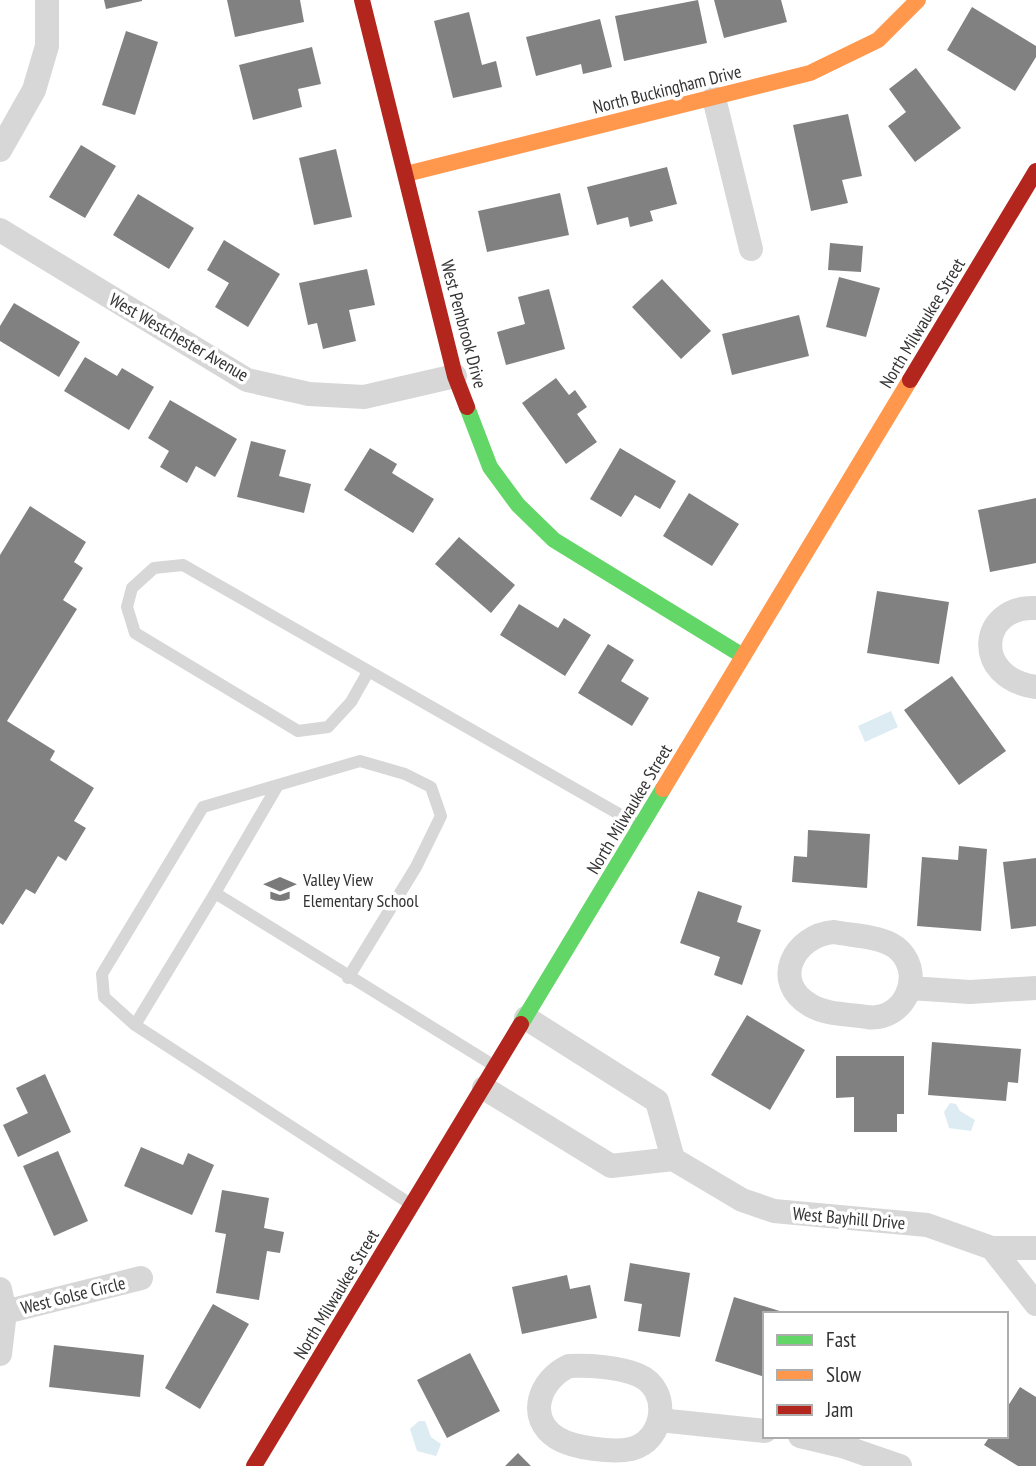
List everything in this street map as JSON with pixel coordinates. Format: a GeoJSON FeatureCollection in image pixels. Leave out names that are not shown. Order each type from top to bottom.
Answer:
{"type":"FeatureCollection","features":[{"type":"Feature","properties":{"kind":"street"},"geometry":{"type":"LineString","coordinates":[[0,150],[34,90],[47,46],[47,0]]}},
{"type":"Feature","properties":{"kind":"street","name":"West Pembrook Drive"},"geometry":{"type":"LineString","coordinates":[[362,0],[455,376],[490,467],[518,505],[554,540],[743,656]]}},
{"type":"Feature","properties":{"kind":"street","name":"North Buckingham Drive"},"geometry":{"type":"LineString","coordinates":[[406,174],[714,98],[821,68],[878,40],[918,0]]}},
{"type":"Feature","properties":{"kind":"street"},"geometry":{"type":"LineString","coordinates":[[714,98],[751,249]]}},
{"type":"Feature","properties":{"kind":"street","name":"North Milwaukee Street"},"geometry":{"type":"LineString","coordinates":[[254,1466],[1036,171]]}},
{"type":"Feature","properties":{"kind":"street","name":"West Westchester Avenue"},"geometry":{"type":"LineString","coordinates":[[0,230],[247,380],[309,394],[364,397],[455,376]]}},
{"type":"Feature","properties":{"kind":"street"},"geometry":{"type":"LineString","coordinates":[[1036,608],[1020,608],[1008,614],[998,623],[990,647],[992,660],[1008,679],[1036,687]]}},
{"type":"Feature","properties":{"kind":"street"},"geometry":{"type":"LineString","coordinates":[[834,932],[889,943],[908,962],[910,988],[905,1000],[885,1015],[873,1018],[818,1009],[807,1004],[792,984],[792,959],[799,947],[821,933],[834,932]]}},
{"type":"Feature","properties":{"kind":"street"},"geometry":{"type":"LineString","coordinates":[[910,988],[970,992],[1036,988]]}},
{"type":"Feature","properties":{"kind":"street"},"geometry":{"type":"LineString","coordinates":[[490,1078],[611,1166],[673,1159],[657,1101],[526,1018]]}},
{"type":"Feature","properties":{"kind":"street","name":"West Bayhill Drive"},"geometry":{"type":"LineString","coordinates":[[673,1159],[742,1200],[774,1211],[926,1225],[992,1248],[1036,1248]]}},
{"type":"Feature","properties":{"kind":"street"},"geometry":{"type":"LineString","coordinates":[[992,1248],[1036,1304]]}},
{"type":"Feature","properties":{"kind":"street","name":"West Golse Circle"},"geometry":{"type":"LineString","coordinates":[[3,1300],[141,1278]]}},
{"type":"Feature","properties":{"kind":"street"},"geometry":{"type":"LineString","coordinates":[[0,1354],[3,1300]]}},
{"type":"Feature","properties":{"kind":"street"},"geometry":{"type":"LineString","coordinates":[[569,1366],[638,1375],[657,1394],[661,1406],[660,1420],[655,1431],[636,1447],[623,1450],[569,1443],[548,1429],[541,1418],[541,1393],[547,1381],[569,1366]]}},
{"type":"Feature","properties":{"kind":"street"},"geometry":{"type":"LineString","coordinates":[[660,1420],[763,1431]]}},
{"type":"Feature","properties":{"kind":"street"},"geometry":{"type":"LineString","coordinates":[[808,1438],[842,1446],[900,1466]]}},
{"type":"Feature","properties":{"kind":"lane"},"geometry":{"type":"LineString","coordinates":[[368,672],[351,702],[328,727],[298,731],[135,633],[127,607],[132,588],[154,568],[183,565],[640,826]]}},
{"type":"Feature","properties":{"kind":"lane"},"geometry":{"type":"LineString","coordinates":[[348,978],[416,867],[441,816],[431,787],[405,774],[360,761],[203,807],[102,974],[104,997],[135,1024],[412,1205]]}},
{"type":"Feature","properties":{"kind":"lane"},"geometry":{"type":"LineString","coordinates":[[135,1024],[278,785]]}},
{"type":"Feature","properties":{"kind":"lane"},"geometry":{"type":"LineString","coordinates":[[215,893],[348,978],[490,1078]]}},
{"type":"Feature","properties":{"kind":"shaded area"},"geometry":{"type":"Polygon","coordinates":[[[891,711],[898,727],[865,742],[858,726],[891,711]]]}},
{"type":"Feature","properties":{"kind":"shaded area"},"geometry":{"type":"Polygon","coordinates":[[[950,1103],[956,1104],[960,1111],[975,1120],[971,1131],[949,1128],[944,1112],[950,1103]]]}},
{"type":"Feature","properties":{"kind":"shaded area"},"geometry":{"type":"Polygon","coordinates":[[[419,1421],[425,1421],[431,1437],[441,1444],[436,1456],[417,1451],[410,1429],[419,1421]]]}},
{"type":"Feature","properties":{"kind":"building"},"geometry":{"type":"Polygon","coordinates":[[[104,0],[142,0],[142,1],[106,9],[104,0]]]}},
{"type":"Feature","properties":{"kind":"building"},"geometry":{"type":"Polygon","coordinates":[[[227,0],[300,0],[304,22],[235,37],[227,0]]]}},
{"type":"Feature","properties":{"kind":"building"},"geometry":{"type":"Polygon","coordinates":[[[698,0],[707,43],[624,61],[615,16],[698,0]]]}},
{"type":"Feature","properties":{"kind":"building"},"geometry":{"type":"Polygon","coordinates":[[[714,0],[781,0],[787,22],[724,38],[714,0]]]}},
{"type":"Feature","properties":{"kind":"building"},"geometry":{"type":"Polygon","coordinates":[[[972,7],[1036,46],[1036,57],[1015,91],[947,50],[972,7]]]}},
{"type":"Feature","properties":{"kind":"building"},"geometry":{"type":"Polygon","coordinates":[[[469,12],[482,65],[496,61],[502,87],[453,98],[434,21],[469,12]]]}},
{"type":"Feature","properties":{"kind":"building"},"geometry":{"type":"Polygon","coordinates":[[[600,19],[612,67],[583,74],[581,64],[536,76],[526,37],[600,19]]]}},
{"type":"Feature","properties":{"kind":"building"},"geometry":{"type":"Polygon","coordinates":[[[126,31],[158,42],[135,115],[102,105],[126,31]]]}},
{"type":"Feature","properties":{"kind":"building"},"geometry":{"type":"Polygon","coordinates":[[[312,47],[321,84],[298,89],[302,107],[253,120],[239,65],[312,47]]]}},
{"type":"Feature","properties":{"kind":"building"},"geometry":{"type":"Polygon","coordinates":[[[916,68],[961,128],[915,162],[888,126],[906,112],[889,89],[916,68]]]}},
{"type":"Feature","properties":{"kind":"building"},"geometry":{"type":"Polygon","coordinates":[[[848,114],[862,176],[842,180],[848,203],[811,211],[793,125],[848,114]]]}},
{"type":"Feature","properties":{"kind":"building"},"geometry":{"type":"Polygon","coordinates":[[[81,145],[116,166],[85,218],[49,197],[81,145]]]}},
{"type":"Feature","properties":{"kind":"building"},"geometry":{"type":"Polygon","coordinates":[[[336,149],[352,217],[314,225],[299,158],[336,149]]]}},
{"type":"Feature","properties":{"kind":"building"},"geometry":{"type":"Polygon","coordinates":[[[667,167],[677,204],[650,211],[653,221],[630,227],[628,217],[597,225],[587,187],[667,167]]]}},
{"type":"Feature","properties":{"kind":"building"},"geometry":{"type":"Polygon","coordinates":[[[560,193],[569,235],[487,252],[478,211],[560,193]]]}},
{"type":"Feature","properties":{"kind":"building"},"geometry":{"type":"Polygon","coordinates":[[[138,194],[194,228],[169,269],[113,235],[138,194]]]}},
{"type":"Feature","properties":{"kind":"building"},"geometry":{"type":"Polygon","coordinates":[[[224,240],[280,274],[248,327],[215,307],[229,283],[207,270],[224,240]]]}},
{"type":"Feature","properties":{"kind":"building"},"geometry":{"type":"Polygon","coordinates":[[[830,243],[863,246],[861,272],[828,270],[830,243]]]}},
{"type":"Feature","properties":{"kind":"building"},"geometry":{"type":"Polygon","coordinates":[[[367,269],[375,305],[349,310],[356,341],[323,349],[317,323],[308,325],[299,283],[367,269]]]}},
{"type":"Feature","properties":{"kind":"building"},"geometry":{"type":"Polygon","coordinates":[[[839,277],[880,288],[866,337],[826,327],[839,277]]]}},
{"type":"Feature","properties":{"kind":"building"},"geometry":{"type":"Polygon","coordinates":[[[662,279],[711,331],[681,359],[632,307],[662,279]]]}},
{"type":"Feature","properties":{"kind":"building"},"geometry":{"type":"Polygon","coordinates":[[[549,289],[565,349],[506,365],[497,332],[525,324],[518,297],[549,289]]]}},
{"type":"Feature","properties":{"kind":"building"},"geometry":{"type":"Polygon","coordinates":[[[14,303],[80,342],[59,377],[0,341],[0,326],[14,303]]]}},
{"type":"Feature","properties":{"kind":"building"},"geometry":{"type":"Polygon","coordinates":[[[799,315],[809,356],[732,375],[722,334],[799,315]]]}},
{"type":"Feature","properties":{"kind":"building"},"geometry":{"type":"Polygon","coordinates":[[[85,357],[117,376],[122,368],[154,387],[129,430],[64,391],[85,357]]]}},
{"type":"Feature","properties":{"kind":"building"},"geometry":{"type":"Polygon","coordinates":[[[556,378],[569,395],[575,390],[587,407],[577,414],[597,442],[566,464],[522,403],[556,378]]]}},
{"type":"Feature","properties":{"kind":"building"},"geometry":{"type":"Polygon","coordinates":[[[170,400],[237,439],[215,477],[196,466],[187,483],[160,467],[169,451],[148,438],[170,400]]]}},
{"type":"Feature","properties":{"kind":"building"},"geometry":{"type":"Polygon","coordinates":[[[251,441],[286,450],[279,476],[311,484],[304,513],[237,497],[251,441]]]}},
{"type":"Feature","properties":{"kind":"building"},"geometry":{"type":"Polygon","coordinates":[[[370,448],[397,464],[392,473],[434,499],[413,533],[344,490],[370,448]]]}},
{"type":"Feature","properties":{"kind":"building"},"geometry":{"type":"Polygon","coordinates":[[[620,448],[676,481],[660,509],[635,495],[621,517],[590,499],[620,448]]]}},
{"type":"Feature","properties":{"kind":"building"},"geometry":{"type":"Polygon","coordinates":[[[689,493],[739,524],[712,566],[663,536],[689,493]]]}},
{"type":"Feature","properties":{"kind":"building"},"geometry":{"type":"Polygon","coordinates":[[[1036,498],[1036,563],[990,572],[978,510],[1036,498]]]}},
{"type":"Feature","properties":{"kind":"building"},"geometry":{"type":"Polygon","coordinates":[[[30,506],[86,542],[74,562],[83,568],[63,600],[77,609],[7,721],[55,751],[50,760],[94,788],[74,821],[86,828],[66,861],[58,856],[35,894],[26,889],[3,925],[0,923],[0,555],[30,506]]]}},
{"type":"Feature","properties":{"kind":"building"},"geometry":{"type":"Polygon","coordinates":[[[459,537],[515,585],[491,613],[435,564],[459,537]]]}},
{"type":"Feature","properties":{"kind":"building"},"geometry":{"type":"Polygon","coordinates":[[[877,591],[949,602],[939,664],[867,653],[877,591]]]}},
{"type":"Feature","properties":{"kind":"building"},"geometry":{"type":"Polygon","coordinates":[[[519,604],[558,628],[564,618],[591,635],[565,676],[500,635],[519,604]]]}},
{"type":"Feature","properties":{"kind":"building"},"geometry":{"type":"Polygon","coordinates":[[[608,644],[634,660],[621,681],[649,698],[632,726],[578,693],[608,644]]]}},
{"type":"Feature","properties":{"kind":"building"},"geometry":{"type":"Polygon","coordinates":[[[952,676],[1006,751],[959,785],[904,710],[952,676]]]}},
{"type":"Feature","properties":{"kind":"building"},"geometry":{"type":"Polygon","coordinates":[[[808,830],[870,834],[867,888],[792,882],[794,856],[807,857],[808,830]]]}},
{"type":"Feature","properties":{"kind":"building"},"geometry":{"type":"Polygon","coordinates":[[[959,846],[987,849],[981,931],[917,926],[922,857],[958,860],[959,846]]]}},
{"type":"Feature","properties":{"kind":"building"},"geometry":{"type":"Polygon","coordinates":[[[1036,858],[1036,926],[1011,929],[1003,862],[1036,858]]]}},
{"type":"Feature","properties":{"kind":"building"},"geometry":{"type":"Polygon","coordinates":[[[698,891],[742,906],[737,922],[761,930],[742,985],[714,975],[720,957],[680,943],[698,891]]]}},
{"type":"Feature","properties":{"kind":"building"},"geometry":{"type":"Polygon","coordinates":[[[747,1015],[805,1050],[770,1110],[711,1075],[747,1015]]]}},
{"type":"Feature","properties":{"kind":"building"},"geometry":{"type":"Polygon","coordinates":[[[932,1042],[1021,1049],[1018,1083],[1008,1082],[1006,1101],[928,1095],[932,1042]]]}},
{"type":"Feature","properties":{"kind":"building"},"geometry":{"type":"Polygon","coordinates":[[[836,1056],[904,1056],[904,1114],[897,1114],[897,1132],[854,1132],[854,1097],[836,1098],[836,1056]]]}},
{"type":"Feature","properties":{"kind":"building"},"geometry":{"type":"Polygon","coordinates":[[[45,1074],[71,1132],[18,1157],[3,1125],[28,1113],[16,1088],[45,1074]]]}},
{"type":"Feature","properties":{"kind":"building"},"geometry":{"type":"Polygon","coordinates":[[[141,1147],[183,1165],[188,1153],[214,1165],[192,1215],[124,1186],[141,1147]]]}},
{"type":"Feature","properties":{"kind":"building"},"geometry":{"type":"Polygon","coordinates":[[[58,1151],[88,1221],[54,1236],[23,1166],[58,1151]]]}},
{"type":"Feature","properties":{"kind":"building"},"geometry":{"type":"Polygon","coordinates":[[[222,1190],[269,1198],[264,1228],[284,1232],[280,1253],[267,1251],[259,1300],[216,1293],[226,1234],[215,1232],[222,1190]]]}},
{"type":"Feature","properties":{"kind":"building"},"geometry":{"type":"Polygon","coordinates":[[[630,1263],[690,1273],[680,1337],[638,1331],[642,1304],[624,1301],[630,1263]]]}},
{"type":"Feature","properties":{"kind":"building"},"geometry":{"type":"Polygon","coordinates":[[[567,1275],[570,1289],[590,1285],[597,1318],[522,1334],[512,1287],[567,1275]]]}},
{"type":"Feature","properties":{"kind":"building"},"geometry":{"type":"Polygon","coordinates":[[[734,1297],[783,1312],[763,1312],[763,1376],[715,1361],[734,1297]]]}},
{"type":"Feature","properties":{"kind":"building"},"geometry":{"type":"Polygon","coordinates":[[[213,1304],[249,1324],[200,1409],[165,1388],[213,1304]]]}},
{"type":"Feature","properties":{"kind":"building"},"geometry":{"type":"Polygon","coordinates":[[[54,1345],[144,1355],[140,1397],[49,1387],[54,1345]]]}},
{"type":"Feature","properties":{"kind":"building"},"geometry":{"type":"Polygon","coordinates":[[[470,1353],[500,1411],[447,1438],[417,1380],[470,1353]]]}},
{"type":"Feature","properties":{"kind":"building"},"geometry":{"type":"Polygon","coordinates":[[[1020,1387],[1036,1397],[1036,1466],[1018,1466],[984,1445],[989,1438],[1008,1438],[1008,1406],[1020,1387]]]}},
{"type":"Feature","properties":{"kind":"building"},"geometry":{"type":"Polygon","coordinates":[[[518,1453],[531,1466],[505,1466],[518,1453]]]}},
{"type":"Feature","properties":{"kind":"traffic: fast"},"geometry":{"type":"LineString","coordinates":[[467,407],[490,467],[518,505],[554,540],[743,656]]}},
{"type":"Feature","properties":{"kind":"traffic: fast"},"geometry":{"type":"LineString","coordinates":[[521,1024],[663,789]]}},
{"type":"Feature","properties":{"kind":"traffic: slow"},"geometry":{"type":"LineString","coordinates":[[406,174],[810,73],[878,40],[918,0]]}},
{"type":"Feature","properties":{"kind":"traffic: slow"},"geometry":{"type":"LineString","coordinates":[[663,789],[910,380]]}},
{"type":"Feature","properties":{"kind":"traffic: jam"},"geometry":{"type":"LineString","coordinates":[[362,0],[455,376],[467,407]]}},
{"type":"Feature","properties":{"kind":"traffic: jam"},"geometry":{"type":"LineString","coordinates":[[910,380],[1036,171]]}},
{"type":"Feature","properties":{"kind":"traffic: jam"},"geometry":{"type":"LineString","coordinates":[[254,1466],[521,1024]]}},
{"type":"Feature","properties":{"kind":"place","name":"Valley View Elementary School"},"geometry":{"type":"Point","coordinates":[280,889]}}]}
